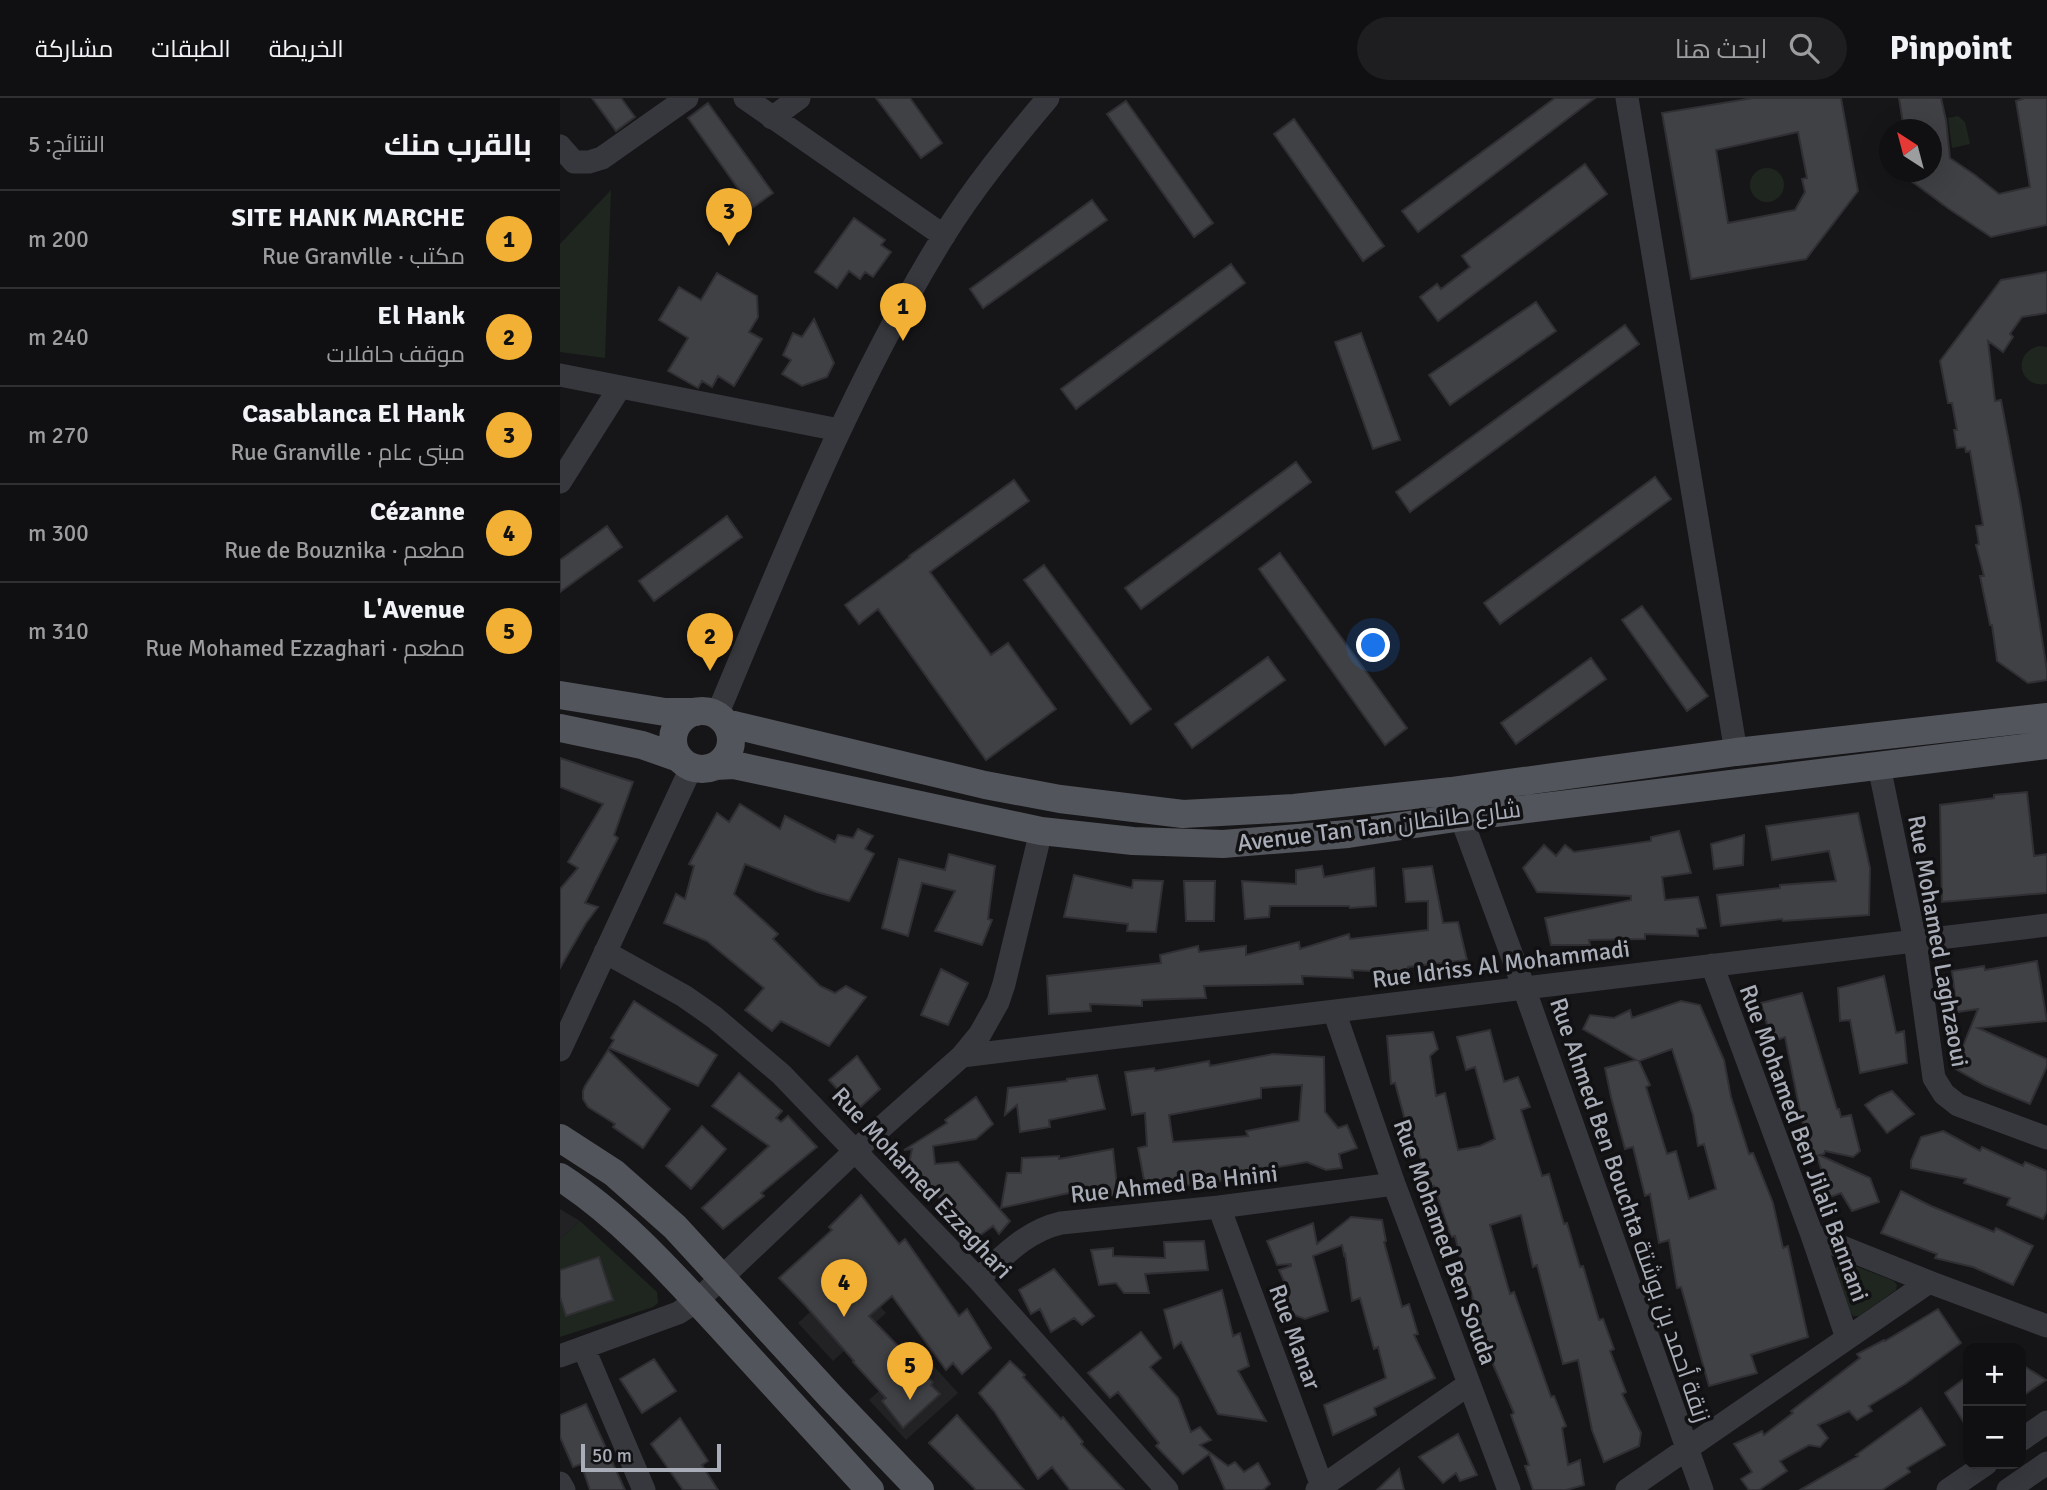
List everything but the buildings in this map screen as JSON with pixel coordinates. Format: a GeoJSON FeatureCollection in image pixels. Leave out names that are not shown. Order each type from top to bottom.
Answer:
{"type":"FeatureCollection","features":[{"type":"Feature","properties":{"kind":"main road","name":"Avenue Tan Tan شارع طانطان"},"geometry":{"type":"LineString","coordinates":[[560,695],[713,717],[985,785],[1060,799],[1183,814],[1294,808],[1451,791],[1736,752],[2047,717]]}},
{"type":"Feature","properties":{"kind":"main road"},"geometry":{"type":"LineString","coordinates":[[687,716],[713,717],[730,732],[729,752],[723,761],[695,764],[674,750],[674,731],[679,722],[687,716]]}},
{"type":"Feature","properties":{"kind":"main road","name":"Avenue Tan Tan شارع طانطان"},"geometry":{"type":"LineString","coordinates":[[560,728],[642,745],[695,764],[734,765],[1041,831],[1133,841],[1223,844],[1348,834],[1462,817],[2047,746]]}},
{"type":"Feature","properties":{"kind":"main road"},"geometry":{"type":"LineString","coordinates":[[560,1138],[614,1173],[675,1227],[920,1490]]}},
{"type":"Feature","properties":{"kind":"main road"},"geometry":{"type":"LineString","coordinates":[[560,1177],[616,1221],[697,1301],[870,1490]]}},
{"type":"Feature","properties":{"kind":"street"},"geometry":{"type":"LineString","coordinates":[[560,146],[574,162],[589,162],[602,158],[687,98]]}},
{"type":"Feature","properties":{"kind":"street"},"geometry":{"type":"LineString","coordinates":[[745,98],[944,236]]}},
{"type":"Feature","properties":{"kind":"street"},"geometry":{"type":"LineString","coordinates":[[772,118],[799,98]]}},
{"type":"Feature","properties":{"kind":"street"},"geometry":{"type":"LineString","coordinates":[[713,717],[839,429],[912,289],[986,174],[1048,98]]}},
{"type":"Feature","properties":{"kind":"street"},"geometry":{"type":"LineString","coordinates":[[1627,98],[1736,752]]}},
{"type":"Feature","properties":{"kind":"street"},"geometry":{"type":"LineString","coordinates":[[560,375],[839,429]]}},
{"type":"Feature","properties":{"kind":"street"},"geometry":{"type":"LineString","coordinates":[[560,482],[620,387]]}},
{"type":"Feature","properties":{"kind":"street"},"geometry":{"type":"LineString","coordinates":[[560,1050],[695,764]]}},
{"type":"Feature","properties":{"kind":"street","name":"Rue Mohamed Laghzaoui"},"geometry":{"type":"LineString","coordinates":[[1879,766],[1915,941],[1934,1078],[1944,1094],[1958,1105],[2047,1139]]}},
{"type":"Feature","properties":{"kind":"street","name":"Rue Ahmed Ben Bouchta زنقة أحمد بن بوشتة"},"geometry":{"type":"LineString","coordinates":[[1451,791],[1524,988],[1702,1490]]}},
{"type":"Feature","properties":{"kind":"street"},"geometry":{"type":"LineString","coordinates":[[560,1356],[678,1313],[697,1301],[856,1150],[962,1055],[980,1034],[1001,993],[1041,831]]}},
{"type":"Feature","properties":{"kind":"street","name":"Rue Idriss Al Mohammadi"},"geometry":{"type":"LineString","coordinates":[[962,1055],[2047,925]]}},
{"type":"Feature","properties":{"kind":"street","name":"Rue Mohamed Ezzaghari"},"geometry":{"type":"LineString","coordinates":[[605,952],[684,996],[715,1017],[781,1074],[978,1279],[1167,1490]]}},
{"type":"Feature","properties":{"kind":"street","name":"Rue Mohamed Ben Jilali Bannani"},"geometry":{"type":"LineString","coordinates":[[1712,965],[1812,1235],[1847,1338]]}},
{"type":"Feature","properties":{"kind":"street","name":"Rue Mohamed Ben Souda"},"geometry":{"type":"LineString","coordinates":[[1334,1011],[1394,1184],[1509,1490]]}},
{"type":"Feature","properties":{"kind":"street","name":"Rue Ahmed Ba Hnini"},"geometry":{"type":"LineString","coordinates":[[978,1279],[1029,1235],[1045,1226],[1083,1219],[1219,1206],[1394,1184]]}},
{"type":"Feature","properties":{"kind":"street","name":"Rue Manar"},"geometry":{"type":"LineString","coordinates":[[1219,1206],[1320,1488]]}},
{"type":"Feature","properties":{"kind":"street"},"geometry":{"type":"LineString","coordinates":[[1812,1235],[1929,1282],[2045,1318]]}},
{"type":"Feature","properties":{"kind":"street"},"geometry":{"type":"LineString","coordinates":[[1627,1490],[1929,1282]]}},
{"type":"Feature","properties":{"kind":"street"},"geometry":{"type":"LineString","coordinates":[[584,1349],[644,1490]]}},
{"type":"Feature","properties":{"kind":"street"},"geometry":{"type":"LineString","coordinates":[[1320,1488],[1469,1384]]}},
{"type":"Feature","properties":{"kind":"street"},"geometry":{"type":"LineString","coordinates":[[2026,1437],[2047,1422]]}},
{"type":"Feature","properties":{"kind":"street"},"geometry":{"type":"LineString","coordinates":[[2008,1490],[2047,1463]]}},
{"type":"Feature","properties":{"kind":"street"},"geometry":{"type":"LineString","coordinates":[[1948,1490],[1979,1469]]}},
{"type":"Feature","properties":{"kind":"street"},"geometry":{"type":"LineString","coordinates":[[560,1483],[564,1490]]}},
{"type":"Feature","properties":{"kind":"shaded area"},"geometry":{"type":"Polygon","coordinates":[[[1958,116],[1965,122],[1970,144],[1952,148],[1948,118],[1958,116]]]}},
{"type":"Feature","properties":{"kind":"shaded area"},"geometry":{"type":"Polygon","coordinates":[[[1767,168],[1779,173],[1784,185],[1779,197],[1767,202],[1755,197],[1750,185],[1755,173],[1767,168]]]}},
{"type":"Feature","properties":{"kind":"shaded area"},"geometry":{"type":"Polygon","coordinates":[[[611,190],[605,358],[560,352],[560,244],[611,190]]]}},
{"type":"Feature","properties":{"kind":"shaded area"},"geometry":{"type":"Polygon","coordinates":[[[2039,346],[2047,347],[2047,384],[2030,381],[2022,370],[2024,356],[2039,346]]]}},
{"type":"Feature","properties":{"kind":"shaded area"},"geometry":{"type":"Polygon","coordinates":[[[560,1209],[580,1221],[560,1239],[560,1209]]]}},
{"type":"Feature","properties":{"kind":"shaded area"},"geometry":{"type":"Polygon","coordinates":[[[580,1221],[657,1292],[658,1303],[653,1307],[560,1337],[560,1297],[567,1316],[613,1300],[599,1257],[560,1270],[560,1239],[580,1221]]]}},
{"type":"Feature","properties":{"kind":"shaded area"},"geometry":{"type":"Polygon","coordinates":[[[1845,1262],[1894,1281],[1896,1290],[1859,1316],[1853,1316],[1849,1311],[1836,1268],[1839,1263],[1845,1262]]]}},
{"type":"Feature","properties":{"kind":"shaded area"},"geometry":{"type":"Polygon","coordinates":[[[851,1275],[886,1313],[833,1361],[798,1323],[851,1275]]]}},
{"type":"Feature","properties":{"kind":"shaded area"},"geometry":{"type":"Polygon","coordinates":[[[921,1352],[958,1393],[906,1440],[869,1400],[921,1352]]]}},
{"type":"Feature","properties":{"kind":"place","name":"Casablanca El Hank"},"geometry":{"type":"Point","coordinates":[729,246]}},
{"type":"Feature","properties":{"kind":"place","name":"SITE HANK MARCHE"},"geometry":{"type":"Point","coordinates":[903,341]}},
{"type":"Feature","properties":{"kind":"place","name":"El Hank"},"geometry":{"type":"Point","coordinates":[710,671]}},
{"type":"Feature","properties":{"kind":"place","name":"Cézanne"},"geometry":{"type":"Point","coordinates":[844,1317]}},
{"type":"Feature","properties":{"kind":"place","name":"L'Avenue"},"geometry":{"type":"Point","coordinates":[910,1400]}}]}
